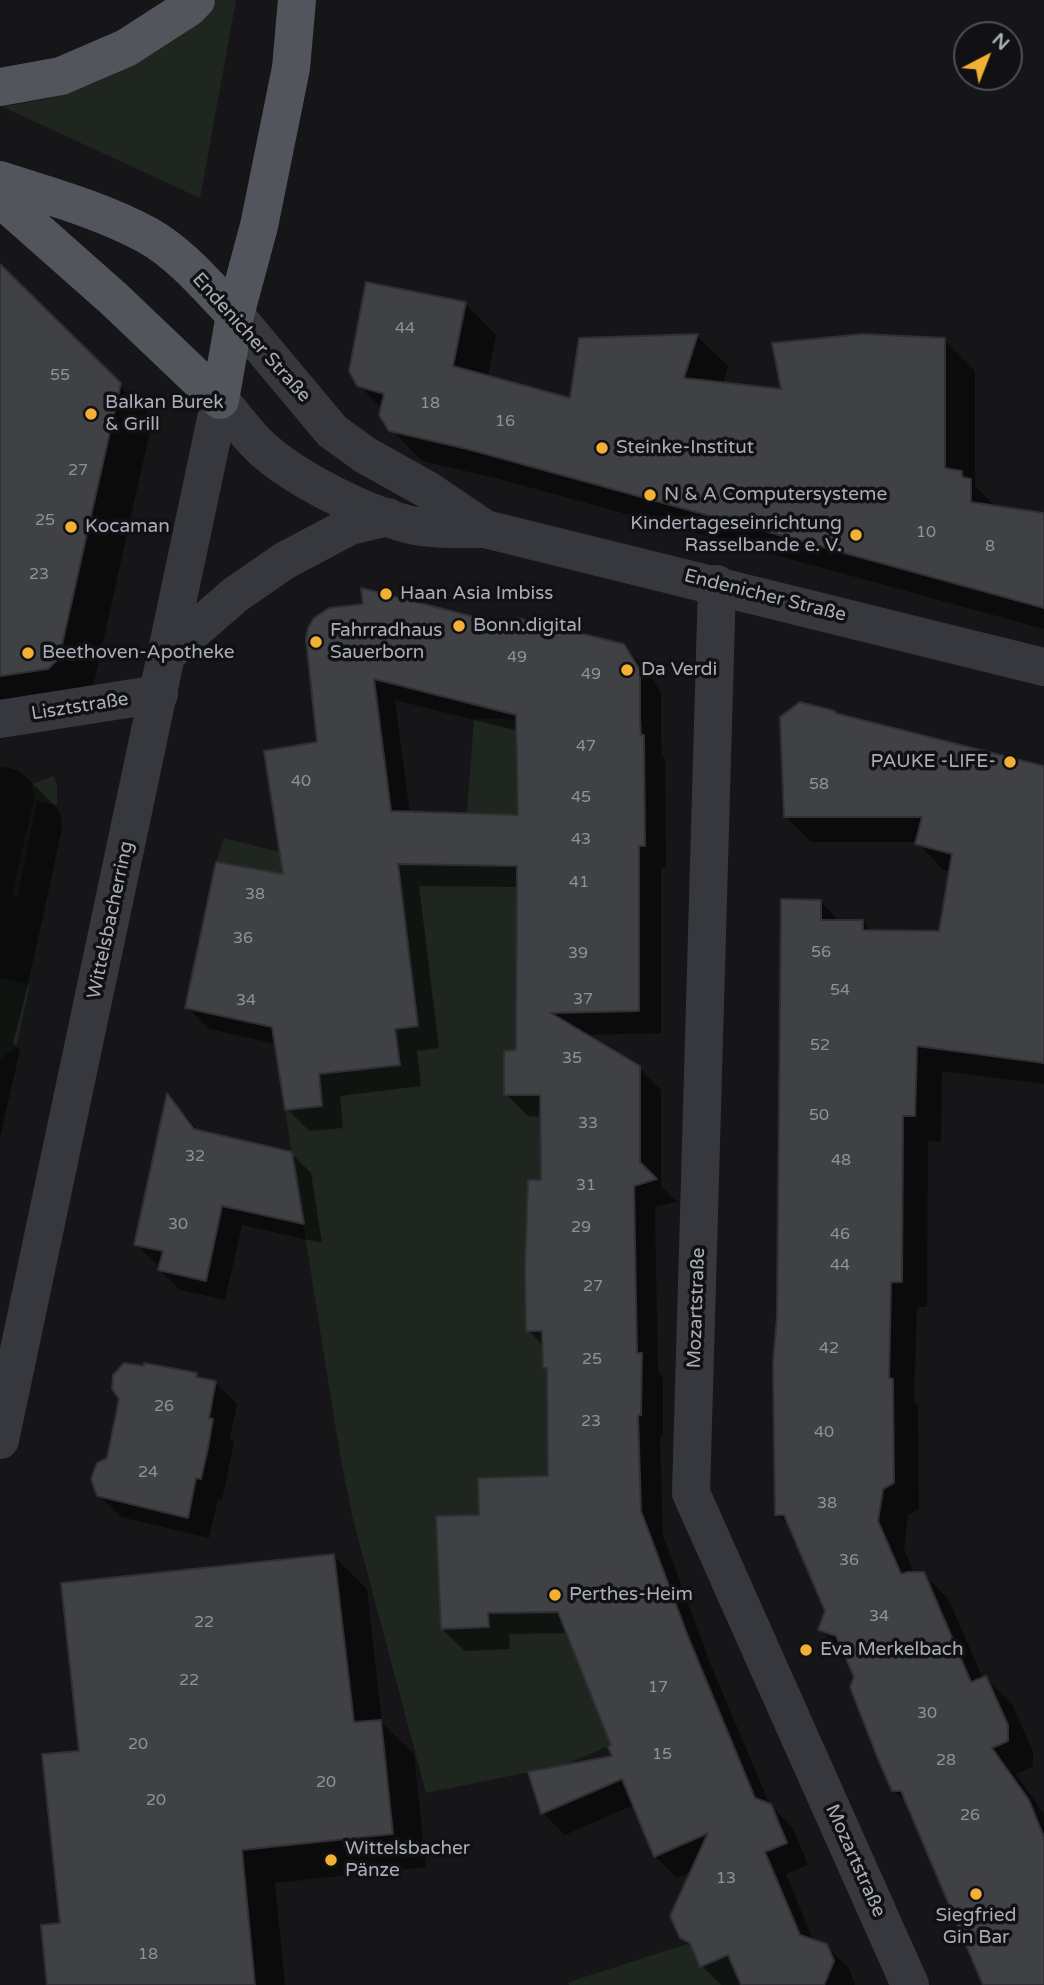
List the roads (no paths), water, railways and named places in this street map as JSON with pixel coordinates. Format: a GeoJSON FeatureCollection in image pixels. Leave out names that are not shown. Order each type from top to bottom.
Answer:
{"type":"FeatureCollection","features":[{"type":"Feature","properties":{"kind":"main road"},"geometry":{"type":"LineString","coordinates":[[0,87],[61,76],[126,48],[196,0]]}},
{"type":"Feature","properties":{"kind":"main road"},"geometry":{"type":"LineString","coordinates":[[220,400],[235,315],[259,226],[289,81],[297,0]]}},
{"type":"Feature","properties":{"kind":"main road","name":"Endenicher Straße"},"geometry":{"type":"LineString","coordinates":[[0,180],[98,213],[149,236],[188,267],[235,315]]}},
{"type":"Feature","properties":{"kind":"main road","name":"Endenicher Straße"},"geometry":{"type":"LineString","coordinates":[[0,198],[114,299],[220,400]]}},
{"type":"Feature","properties":{"kind":"street","name":"Endenicher Straße"},"geometry":{"type":"LineString","coordinates":[[235,315],[332,431],[365,455],[426,489],[485,528]]}},
{"type":"Feature","properties":{"kind":"street","name":"Endenicher Straße"},"geometry":{"type":"LineString","coordinates":[[220,400],[266,452],[338,496],[415,526],[446,530],[485,528],[1044,667]]}},
{"type":"Feature","properties":{"kind":"street","name":"Wittelsbacherring"},"geometry":{"type":"LineString","coordinates":[[0,1440],[220,400]]}},
{"type":"Feature","properties":{"kind":"street"},"geometry":{"type":"LineString","coordinates":[[167,654],[235,595],[284,561],[350,526],[388,517]]}},
{"type":"Feature","properties":{"kind":"street","name":"Mozartstraße"},"geometry":{"type":"LineString","coordinates":[[717,584],[691,1493],[910,1985]]}},
{"type":"Feature","properties":{"kind":"street","name":"Lisztstraße"},"geometry":{"type":"LineString","coordinates":[[0,719],[159,694]]}},
{"type":"Feature","properties":{"kind":"place","name":"Balkan Burek & Grill"},"geometry":{"type":"Point","coordinates":[91,414]}},
{"type":"Feature","properties":{"kind":"place","name":"Steinke-Institut"},"geometry":{"type":"Point","coordinates":[602,448]}},
{"type":"Feature","properties":{"kind":"place","name":"N & A Computersysteme"},"geometry":{"type":"Point","coordinates":[650,495]}},
{"type":"Feature","properties":{"kind":"place","name":"Kocaman"},"geometry":{"type":"Point","coordinates":[71,527]}},
{"type":"Feature","properties":{"kind":"place","name":"Kindertageseinrichtung Rasselbande e. V."},"geometry":{"type":"Point","coordinates":[856,535]}},
{"type":"Feature","properties":{"kind":"place","name":"Haan Asia Imbiss"},"geometry":{"type":"Point","coordinates":[386,594]}},
{"type":"Feature","properties":{"kind":"place","name":"Bonn.digital"},"geometry":{"type":"Point","coordinates":[459,626]}},
{"type":"Feature","properties":{"kind":"place","name":"Fahrradhaus Sauerborn"},"geometry":{"type":"Point","coordinates":[316,642]}},
{"type":"Feature","properties":{"kind":"place","name":"Beethoven-Apotheke"},"geometry":{"type":"Point","coordinates":[28,653]}},
{"type":"Feature","properties":{"kind":"place","name":"Da Verdi"},"geometry":{"type":"Point","coordinates":[627,670]}},
{"type":"Feature","properties":{"kind":"place","name":"PAUKE -LIFE-"},"geometry":{"type":"Point","coordinates":[1010,762]}},
{"type":"Feature","properties":{"kind":"place","name":"Perthes-Heim"},"geometry":{"type":"Point","coordinates":[555,1595]}},
{"type":"Feature","properties":{"kind":"place","name":"Eva Merkelbach"},"geometry":{"type":"Point","coordinates":[806,1650]}},
{"type":"Feature","properties":{"kind":"place","name":"Wittelsbacher Pänze"},"geometry":{"type":"Point","coordinates":[331,1860]}},
{"type":"Feature","properties":{"kind":"place","name":"Siegfried Gin Bar"},"geometry":{"type":"Point","coordinates":[976,1894]}}]}
